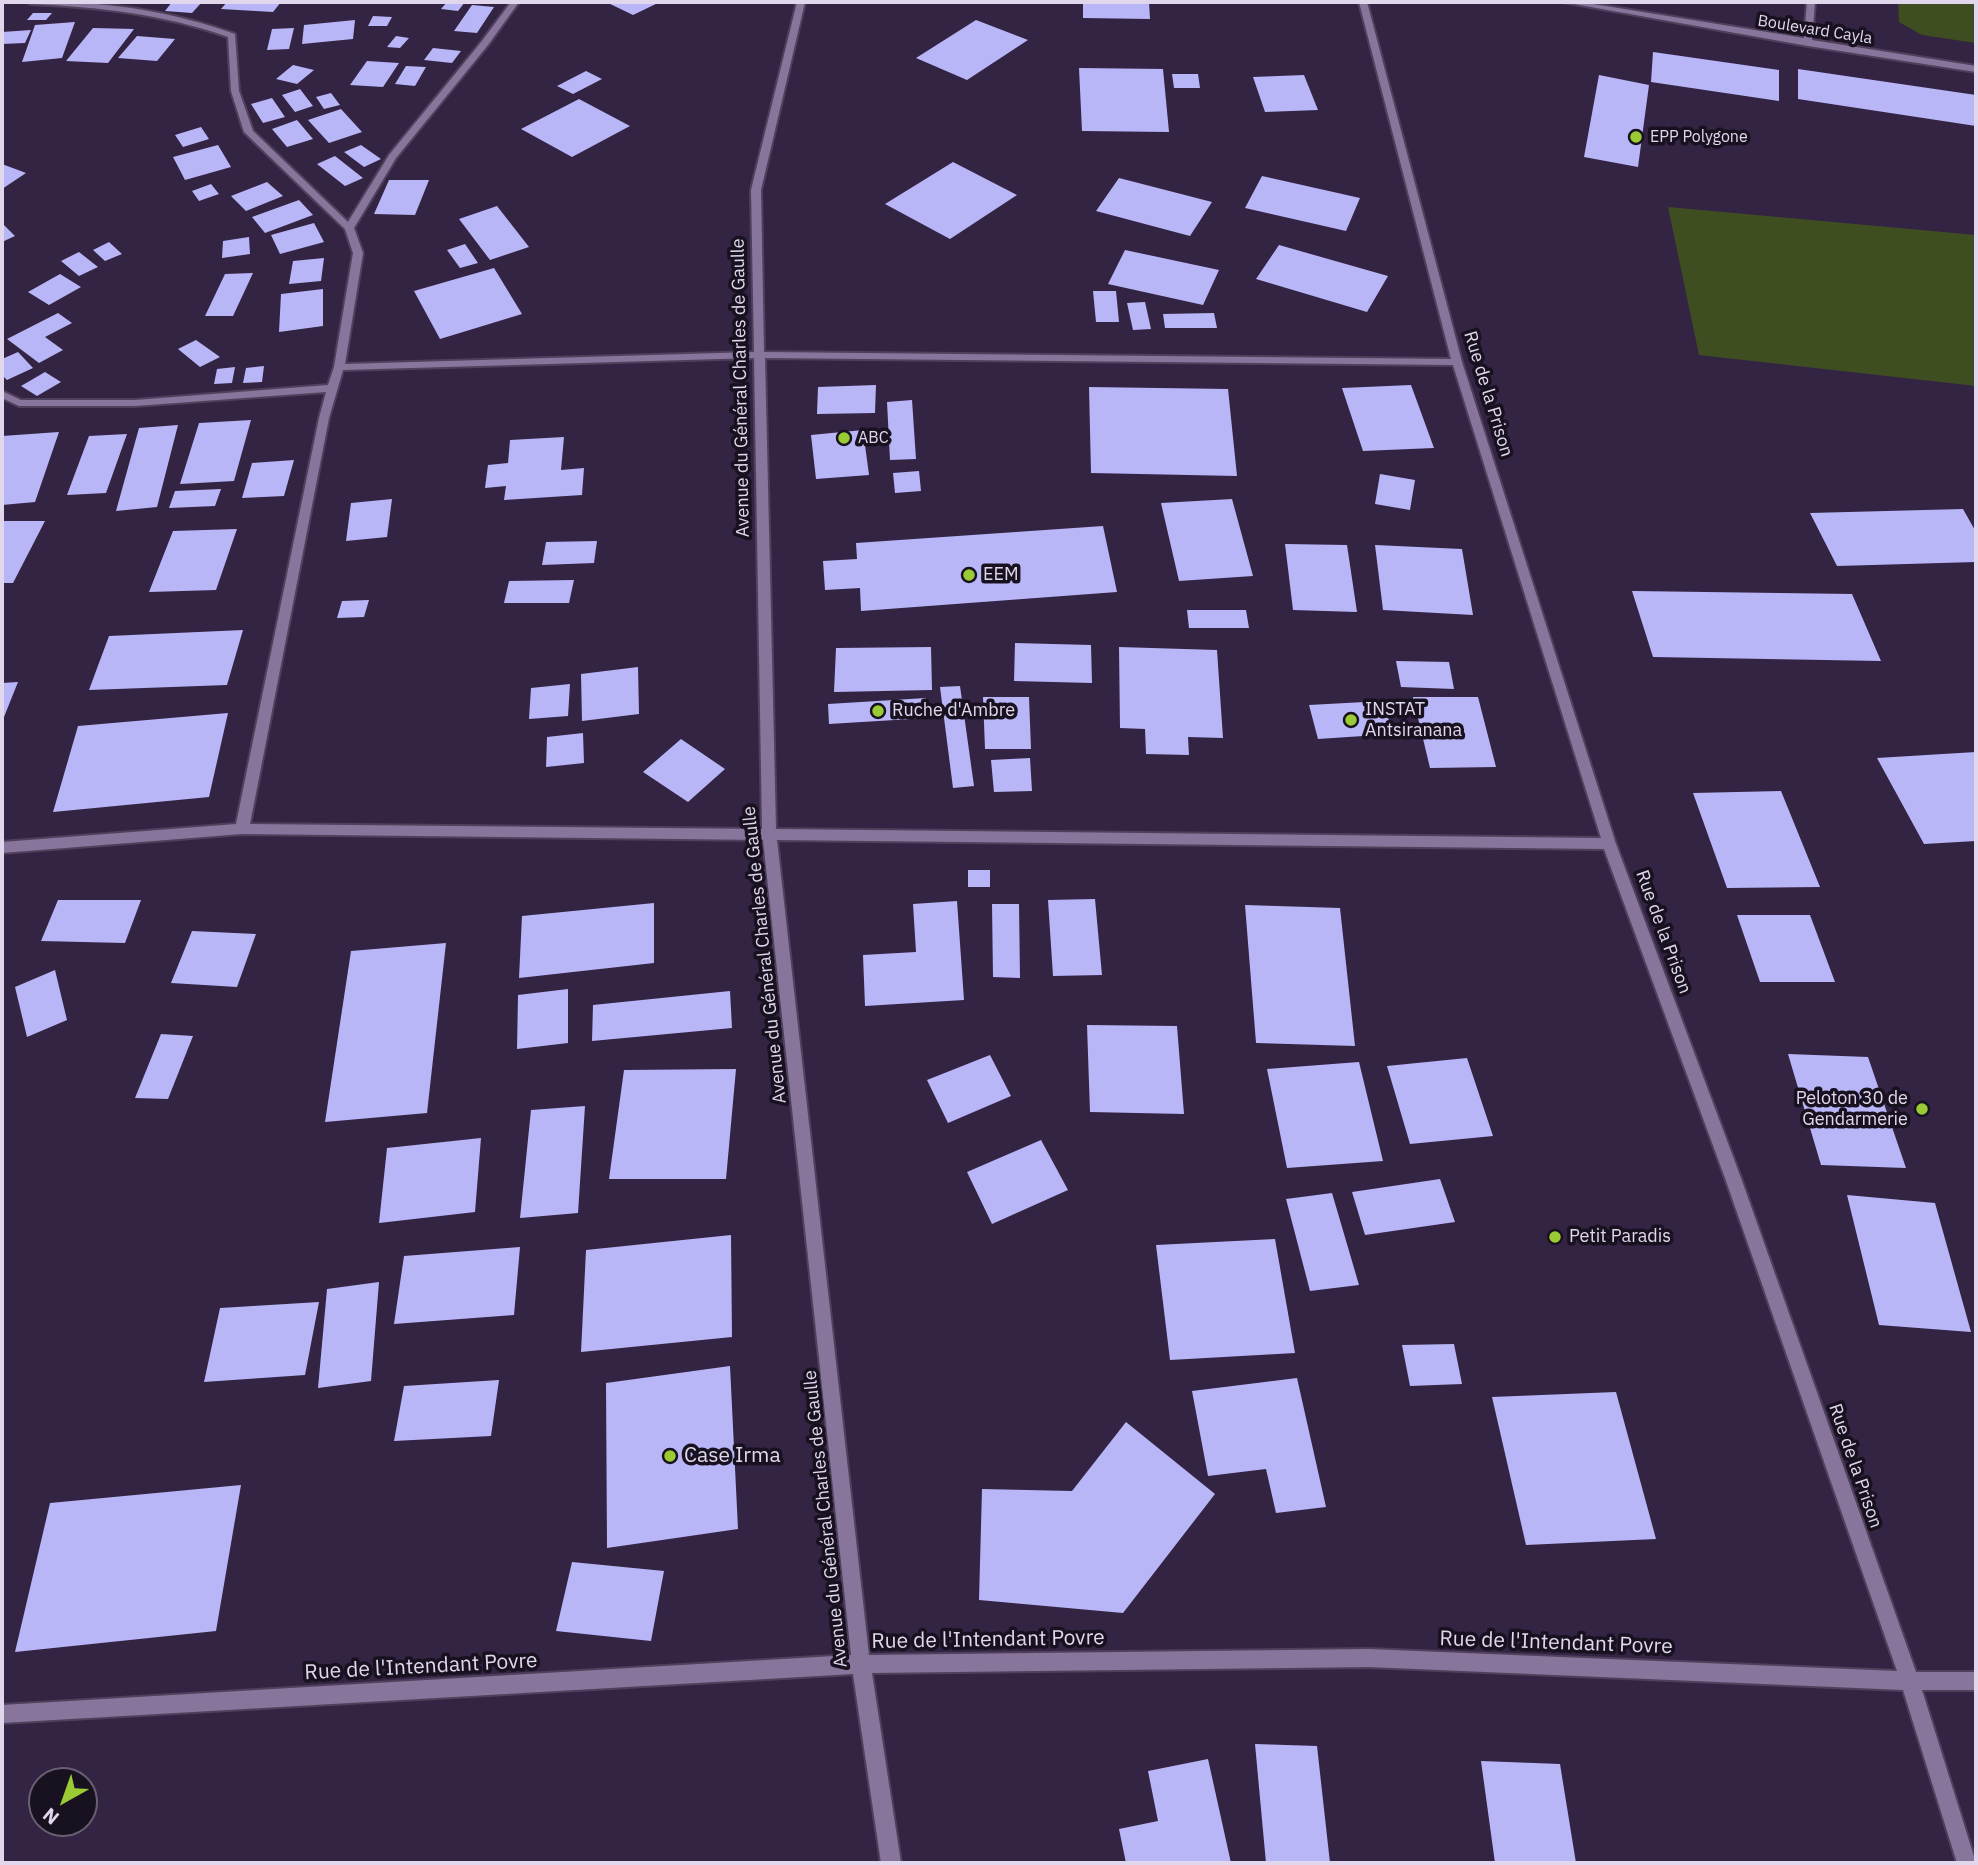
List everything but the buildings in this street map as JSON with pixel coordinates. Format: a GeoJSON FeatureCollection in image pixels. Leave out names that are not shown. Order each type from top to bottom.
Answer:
{"type":"FeatureCollection","features":[{"type":"Feature","properties":{"kind":"street"},"geometry":{"type":"LineString","coordinates":[[31,2],[120,5],[193,20],[232,36],[235,90],[249,132],[349,228],[358,253],[339,368],[324,418],[243,829]]}},
{"type":"Feature","properties":{"kind":"street"},"geometry":{"type":"LineString","coordinates":[[349,228],[392,157],[515,2]]}},
{"type":"Feature","properties":{"kind":"street","name":"Avenue du Général Charles de Gaulle"},"geometry":{"type":"LineString","coordinates":[[801,2],[756,190],[769,833],[861,1664],[891,1863]]}},
{"type":"Feature","properties":{"kind":"street","name":"Rue de la Prison"},"geometry":{"type":"LineString","coordinates":[[1363,2],[1457,362],[1609,844],[1733,1178],[1910,1681],[1967,1863]]}},
{"type":"Feature","properties":{"kind":"street","name":"Boulevard Cayla"},"geometry":{"type":"LineString","coordinates":[[1567,2],[1976,69]]}},
{"type":"Feature","properties":{"kind":"street"},"geometry":{"type":"LineString","coordinates":[[1808,43],[1811,2]]}},
{"type":"Feature","properties":{"kind":"street"},"geometry":{"type":"LineString","coordinates":[[339,368],[760,355],[1457,362]]}},
{"type":"Feature","properties":{"kind":"street"},"geometry":{"type":"LineString","coordinates":[[2,394],[19,403],[135,403],[333,388]]}},
{"type":"Feature","properties":{"kind":"street"},"geometry":{"type":"LineString","coordinates":[[2,848],[243,829],[1609,844]]}},
{"type":"Feature","properties":{"kind":"street","name":"Rue de l'Intendant Povre"},"geometry":{"type":"LineString","coordinates":[[2,1714],[861,1664],[1368,1658],[1910,1681],[1976,1681]]}},
{"type":"Feature","properties":{"kind":"green space"},"geometry":{"type":"Polygon","coordinates":[[[1898,2],[1976,2],[1976,43],[1922,35],[1899,22],[1898,2]]]}},
{"type":"Feature","properties":{"kind":"green space"},"geometry":{"type":"Polygon","coordinates":[[[1668,207],[1976,235],[1976,386],[1699,355],[1668,207]]]}},
{"type":"Feature","properties":{"kind":"place","name":"EPP Polygone"},"geometry":{"type":"Point","coordinates":[1636,137]}},
{"type":"Feature","properties":{"kind":"place","name":"ABC"},"geometry":{"type":"Point","coordinates":[844,438]}},
{"type":"Feature","properties":{"kind":"place","name":"EEM"},"geometry":{"type":"Point","coordinates":[969,575]}},
{"type":"Feature","properties":{"kind":"place","name":"Ruche d'Ambre"},"geometry":{"type":"Point","coordinates":[878,711]}},
{"type":"Feature","properties":{"kind":"place","name":"INSTAT Antsiranana"},"geometry":{"type":"Point","coordinates":[1351,720]}},
{"type":"Feature","properties":{"kind":"place","name":"Peloton 30 de Gendarmerie"},"geometry":{"type":"Point","coordinates":[1922,1109]}},
{"type":"Feature","properties":{"kind":"place","name":"Petit Paradis"},"geometry":{"type":"Point","coordinates":[1555,1237]}},
{"type":"Feature","properties":{"kind":"place","name":"Case Irma"},"geometry":{"type":"Point","coordinates":[670,1456]}}]}
